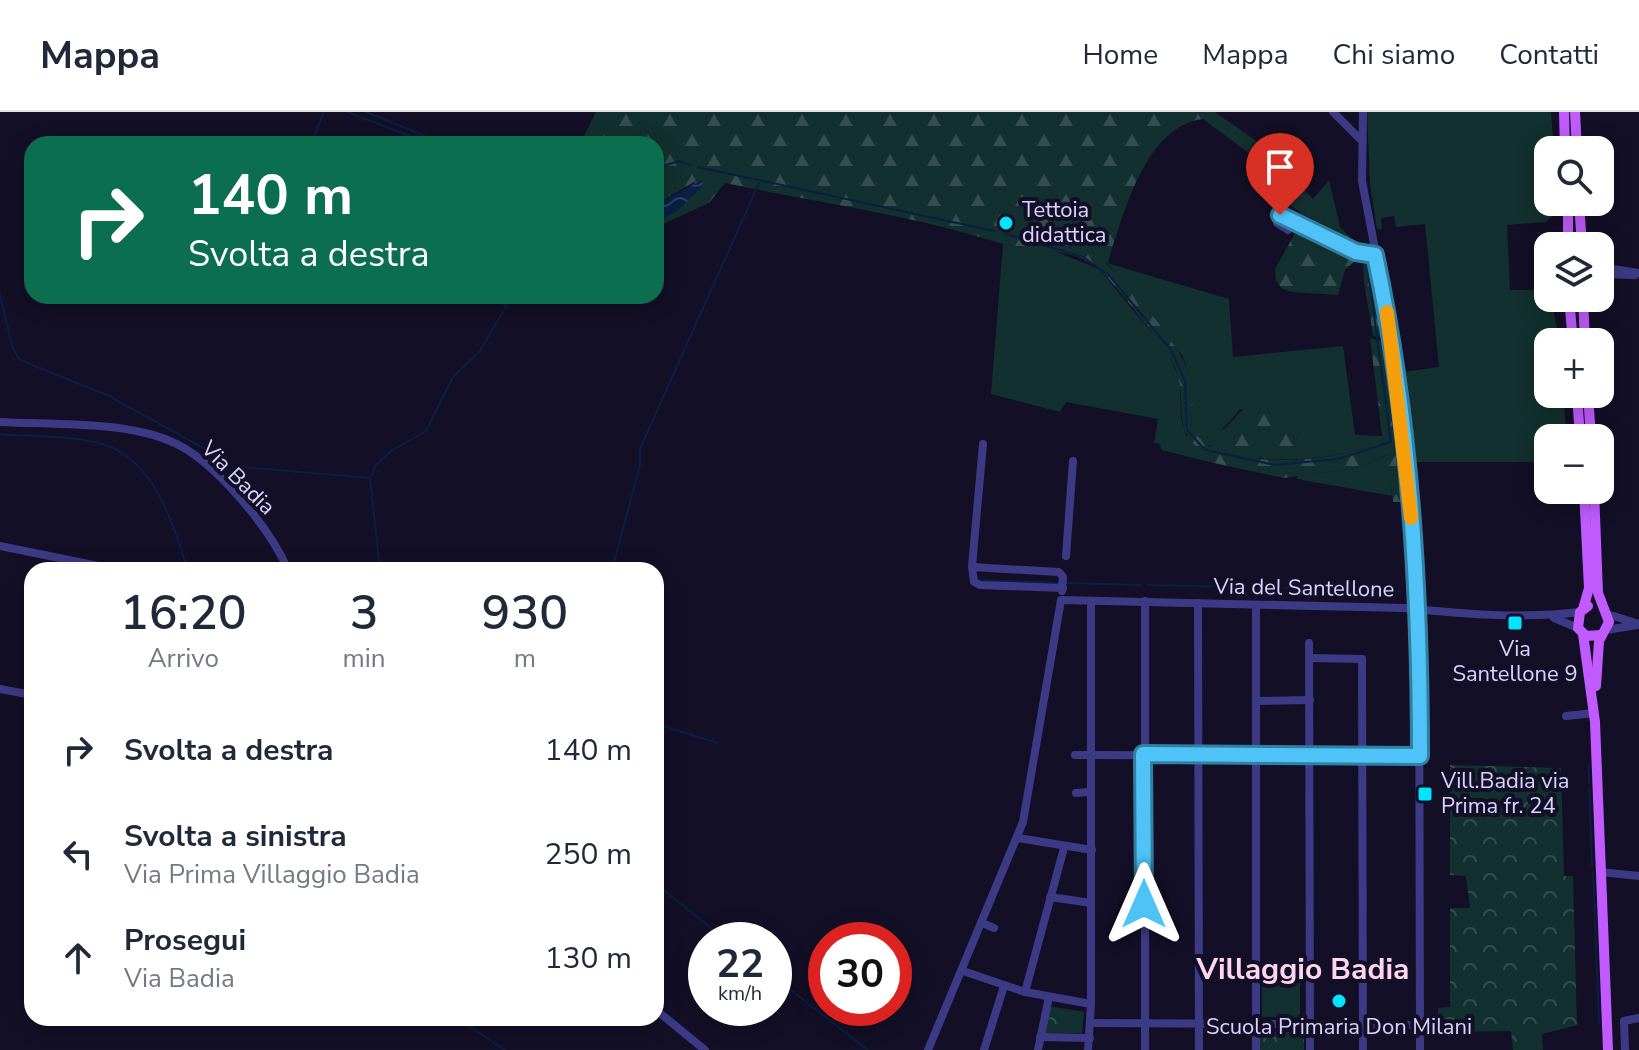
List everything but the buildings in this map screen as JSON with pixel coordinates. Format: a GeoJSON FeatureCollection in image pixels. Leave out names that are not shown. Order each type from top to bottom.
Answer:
{"type":"FeatureCollection","features":[{"type":"Feature","properties":{"kind":"main road"},"geometry":{"type":"LineString","coordinates":[[1564,112],[1565,136]]}},
{"type":"Feature","properties":{"kind":"main road"},"geometry":{"type":"LineString","coordinates":[[1575,112],[1576,136]]}},
{"type":"Feature","properties":{"kind":"main road"},"geometry":{"type":"LineString","coordinates":[[1585,504],[1589,591],[1581,610],[1580,631],[1594,717],[1608,1047]]}},
{"type":"Feature","properties":{"kind":"main road"},"geometry":{"type":"LineString","coordinates":[[1594,717],[1604,633],[1595,504]]}},
{"type":"Feature","properties":{"kind":"main road"},"geometry":{"type":"LineString","coordinates":[[1581,610],[1594,605],[1604,611]]}},
{"type":"Feature","properties":{"kind":"main road"},"geometry":{"type":"LineString","coordinates":[[1580,631],[1590,637],[1604,633]]}},
{"type":"Feature","properties":{"kind":"street"},"geometry":{"type":"LineString","coordinates":[[1333,112],[1360,139]]}},
{"type":"Feature","properties":{"kind":"street"},"geometry":{"type":"LineString","coordinates":[[1363,112],[1360,139],[1364,198],[1394,364],[1420,610],[1420,1050]]}},
{"type":"Feature","properties":{"kind":"street"},"geometry":{"type":"LineString","coordinates":[[1288,230],[1277,223],[1278,215],[1356,252],[1375,255]]}},
{"type":"Feature","properties":{"kind":"street"},"geometry":{"type":"LineString","coordinates":[[1614,270],[1639,274]]}},
{"type":"Feature","properties":{"kind":"street"},"geometry":{"type":"LineString","coordinates":[[1614,274],[1639,274]]}},
{"type":"Feature","properties":{"kind":"street","name":"Via Badia"},"geometry":{"type":"LineString","coordinates":[[0,422],[100,428],[169,440],[191,454],[235,495],[268,535],[283,562]]}},
{"type":"Feature","properties":{"kind":"street"},"geometry":{"type":"LineString","coordinates":[[983,444],[973,579],[980,585],[1063,588]]}},
{"type":"Feature","properties":{"kind":"street"},"geometry":{"type":"LineString","coordinates":[[1066,556],[1073,461]]}},
{"type":"Feature","properties":{"kind":"street"},"geometry":{"type":"LineString","coordinates":[[0,546],[79,562]]}},
{"type":"Feature","properties":{"kind":"street"},"geometry":{"type":"LineString","coordinates":[[928,1050],[1018,838],[1063,588],[1059,572],[972,567]]}},
{"type":"Feature","properties":{"kind":"street","name":"Via del Santellone"},"geometry":{"type":"LineString","coordinates":[[1061,600],[1420,610],[1436,614],[1545,616],[1581,610]]}},
{"type":"Feature","properties":{"kind":"street"},"geometry":{"type":"LineString","coordinates":[[1088,1050],[1091,1023],[1091,601]]}},
{"type":"Feature","properties":{"kind":"street"},"geometry":{"type":"LineString","coordinates":[[1145,601],[1145,1050]]}},
{"type":"Feature","properties":{"kind":"street"},"geometry":{"type":"LineString","coordinates":[[1198,603],[1199,1050]]}},
{"type":"Feature","properties":{"kind":"street"},"geometry":{"type":"LineString","coordinates":[[1256,605],[1256,1050]]}},
{"type":"Feature","properties":{"kind":"street"},"geometry":{"type":"LineString","coordinates":[[1604,611],[1639,625]]}},
{"type":"Feature","properties":{"kind":"street","name":"Via del Santellone"},"geometry":{"type":"LineString","coordinates":[[1545,616],[1580,631]]}},
{"type":"Feature","properties":{"kind":"street"},"geometry":{"type":"LineString","coordinates":[[1604,633],[1639,625]]}},
{"type":"Feature","properties":{"kind":"street"},"geometry":{"type":"LineString","coordinates":[[1309,643],[1310,1050]]}},
{"type":"Feature","properties":{"kind":"street"},"geometry":{"type":"LineString","coordinates":[[1310,658],[1362,659],[1363,1050]]}},
{"type":"Feature","properties":{"kind":"street"},"geometry":{"type":"LineString","coordinates":[[0,689],[24,694]]}},
{"type":"Feature","properties":{"kind":"street"},"geometry":{"type":"LineString","coordinates":[[1256,701],[1310,700]]}},
{"type":"Feature","properties":{"kind":"street"},"geometry":{"type":"LineString","coordinates":[[1566,716],[1594,717]]}},
{"type":"Feature","properties":{"kind":"street"},"geometry":{"type":"LineString","coordinates":[[1075,755],[1420,756]]}},
{"type":"Feature","properties":{"kind":"street"},"geometry":{"type":"LineString","coordinates":[[1076,793],[1090,792]]}},
{"type":"Feature","properties":{"kind":"street"},"geometry":{"type":"LineString","coordinates":[[1018,838],[1064,848],[1092,850]]}},
{"type":"Feature","properties":{"kind":"street"},"geometry":{"type":"LineString","coordinates":[[1025,992],[1064,848]]}},
{"type":"Feature","properties":{"kind":"street"},"geometry":{"type":"LineString","coordinates":[[1600,872],[1639,876]]}},
{"type":"Feature","properties":{"kind":"street"},"geometry":{"type":"LineString","coordinates":[[1050,897],[1091,903]]}},
{"type":"Feature","properties":{"kind":"street"},"geometry":{"type":"LineString","coordinates":[[982,923],[994,928]]}},
{"type":"Feature","properties":{"kind":"street"},"geometry":{"type":"LineString","coordinates":[[963,971],[1025,992],[1091,1004]]}},
{"type":"Feature","properties":{"kind":"street"},"geometry":{"type":"LineString","coordinates":[[984,1050],[1004,986]]}},
{"type":"Feature","properties":{"kind":"street"},"geometry":{"type":"LineString","coordinates":[[1038,1050],[1049,997]]}},
{"type":"Feature","properties":{"kind":"street"},"geometry":{"type":"LineString","coordinates":[[664,1017],[705,1050]]}},
{"type":"Feature","properties":{"kind":"street"},"geometry":{"type":"LineString","coordinates":[[1608,1047],[1622,1050],[1625,1020],[1639,1018]]}},
{"type":"Feature","properties":{"kind":"street"},"geometry":{"type":"LineString","coordinates":[[1091,1023],[1420,1025]]}},
{"type":"Feature","properties":{"kind":"street"},"geometry":{"type":"LineString","coordinates":[[1040,1037],[1090,1038]]}},
{"type":"Feature","properties":{"kind":"green space"},"geometry":{"type":"Polygon","coordinates":[[[596,112],[1215,112],[1275,154],[1271,158],[1258,160],[1203,119],[1183,125],[1165,138],[1139,177],[1107,265],[1142,302],[1180,354],[1192,381],[1191,430],[1208,446],[1213,445],[1218,434],[1243,410],[1260,402],[1282,407],[1300,433],[1293,448],[1269,449],[1260,453],[1259,459],[1322,457],[1383,443],[1370,338],[1383,342],[1401,502],[1393,502],[1387,455],[1356,468],[1284,478],[1209,462],[1210,455],[1197,447],[1184,427],[1179,378],[1170,357],[1115,286],[1099,269],[1076,256],[1012,246],[932,224],[725,183],[709,203],[664,223],[664,218],[677,211],[696,181],[664,199],[664,136],[584,136],[596,112]]]}},
{"type":"Feature","properties":{"kind":"green space"},"geometry":{"type":"Polygon","coordinates":[[[1367,112],[1551,112],[1553,136],[1534,136],[1534,216],[1553,216],[1546,222],[1507,225],[1510,290],[1534,290],[1534,312],[1553,312],[1557,328],[1534,328],[1534,408],[1564,408],[1566,424],[1534,424],[1534,462],[1413,462],[1403,372],[1439,367],[1425,224],[1396,227],[1394,216],[1381,218],[1382,229],[1377,229],[1370,184],[1367,112]]]}},
{"type":"Feature","properties":{"kind":"green space"},"geometry":{"type":"Polygon","coordinates":[[[1288,173],[1313,199],[1329,180],[1340,227],[1353,240],[1289,204],[1278,187],[1288,173]]]}},
{"type":"Feature","properties":{"kind":"green space"},"geometry":{"type":"Polygon","coordinates":[[[1299,226],[1354,252],[1355,261],[1345,270],[1338,295],[1292,292],[1281,288],[1276,280],[1275,269],[1299,226]]]}},
{"type":"Feature","properties":{"kind":"green space"},"geometry":{"type":"Polygon","coordinates":[[[1003,244],[1052,250],[1099,269],[1167,351],[1180,380],[1181,418],[1186,435],[1211,455],[1209,462],[1161,450],[1160,444],[1154,443],[1158,419],[1066,402],[1060,412],[991,394],[1003,244]]]}},
{"type":"Feature","properties":{"kind":"green space"},"geometry":{"type":"Polygon","coordinates":[[[1365,257],[1371,260],[1382,337],[1373,336],[1364,284],[1365,257]]]}},
{"type":"Feature","properties":{"kind":"green space"},"geometry":{"type":"Polygon","coordinates":[[[1107,263],[1229,299],[1233,357],[1343,346],[1355,435],[1382,436],[1383,443],[1321,457],[1290,460],[1258,458],[1269,448],[1293,448],[1300,433],[1284,415],[1240,409],[1213,445],[1205,445],[1191,430],[1192,380],[1183,357],[1107,263]]]}},
{"type":"Feature","properties":{"kind":"green space"},"geometry":{"type":"Polygon","coordinates":[[[1388,455],[1392,496],[1297,479],[1298,476],[1356,468],[1388,455]]]}},
{"type":"Feature","properties":{"kind":"green space"},"geometry":{"type":"Polygon","coordinates":[[[1450,765],[1561,768],[1564,876],[1573,876],[1577,1025],[1542,1034],[1543,1050],[1513,1050],[1511,1031],[1449,1032],[1450,1021],[1438,1017],[1438,1008],[1450,1007],[1450,908],[1470,908],[1466,876],[1450,875],[1450,765]]]}},
{"type":"Feature","properties":{"kind":"green space"},"geometry":{"type":"Polygon","coordinates":[[[1262,973],[1300,973],[1300,1017],[1262,1017],[1262,973]]]}},
{"type":"Feature","properties":{"kind":"green space"},"geometry":{"type":"Polygon","coordinates":[[[1049,1006],[1084,1012],[1082,1033],[1043,1033],[1049,1006]]]}},
{"type":"Feature","properties":{"kind":"green space"},"geometry":{"type":"Polygon","coordinates":[[[1260,1032],[1304,1032],[1304,1050],[1260,1050],[1260,1032]]]}},
{"type":"Feature","properties":{"kind":"water"},"geometry":{"type":"Polygon","coordinates":[[[702,180],[703,186],[677,211],[664,218],[664,200],[702,180]]]}},
{"type":"Feature","properties":{"kind":"waterway"},"geometry":{"type":"LineString","coordinates":[[314,136],[324,112]]}},
{"type":"Feature","properties":{"kind":"waterway"},"geometry":{"type":"LineString","coordinates":[[347,112],[410,136]]}},
{"type":"Feature","properties":{"kind":"waterway"},"geometry":{"type":"LineString","coordinates":[[366,112],[425,136]]}},
{"type":"Feature","properties":{"kind":"waterway"},"geometry":{"type":"LineString","coordinates":[[664,166],[679,161],[691,165]]}},
{"type":"Feature","properties":{"kind":"waterway"},"geometry":{"type":"LineString","coordinates":[[698,167],[994,231]]}},
{"type":"Feature","properties":{"kind":"waterway"},"geometry":{"type":"LineString","coordinates":[[614,562],[640,465],[640,449],[759,183]]}},
{"type":"Feature","properties":{"kind":"waterway"},"geometry":{"type":"LineString","coordinates":[[1006,234],[1083,257],[1108,274],[1171,350],[1185,381],[1187,430],[1205,450],[1275,465],[1338,459],[1390,442]]}},
{"type":"Feature","properties":{"kind":"waterway"},"geometry":{"type":"LineString","coordinates":[[1367,262],[1391,442]]}},
{"type":"Feature","properties":{"kind":"waterway"},"geometry":{"type":"LineString","coordinates":[[0,295],[13,349],[20,360],[107,395],[209,451]]}},
{"type":"Feature","properties":{"kind":"waterway"},"geometry":{"type":"LineString","coordinates":[[371,476],[376,465],[391,451],[426,431],[453,377],[480,351],[507,304]]}},
{"type":"Feature","properties":{"kind":"waterway"},"geometry":{"type":"LineString","coordinates":[[0,434],[81,439],[123,453],[150,480],[160,497],[185,562]]}},
{"type":"Feature","properties":{"kind":"waterway"},"geometry":{"type":"LineString","coordinates":[[219,458],[231,466],[370,478],[379,562]]}},
{"type":"Feature","properties":{"kind":"waterway"},"geometry":{"type":"LineString","coordinates":[[978,580],[1059,583]]}},
{"type":"Feature","properties":{"kind":"waterway"},"geometry":{"type":"LineString","coordinates":[[1067,583],[1142,585]]}},
{"type":"Feature","properties":{"kind":"waterway"},"geometry":{"type":"LineString","coordinates":[[1148,585],[1400,591]]}},
{"type":"Feature","properties":{"kind":"waterway"},"geometry":{"type":"LineString","coordinates":[[664,726],[718,743]]}},
{"type":"Feature","properties":{"kind":"waterway"},"geometry":{"type":"LineString","coordinates":[[1589,766],[1589,783]]}},
{"type":"Feature","properties":{"kind":"waterway"},"geometry":{"type":"LineString","coordinates":[[1589,788],[1592,865]]}},
{"type":"Feature","properties":{"kind":"waterway"},"geometry":{"type":"LineString","coordinates":[[1593,872],[1599,1023]]}},
{"type":"Feature","properties":{"kind":"waterway"},"geometry":{"type":"LineString","coordinates":[[664,890],[704,922]]}},
{"type":"Feature","properties":{"kind":"waterway"},"geometry":{"type":"LineString","coordinates":[[792,991],[868,1050]]}},
{"type":"Feature","properties":{"kind":"waterway"},"geometry":{"type":"LineString","coordinates":[[469,1026],[505,1050]]}},
{"type":"Feature","properties":{"kind":"slow traffic"},"geometry":{"type":"LineString","coordinates":[[1387,312],[1411,518]]}},
{"type":"Feature","properties":{"kind":"place","name":"Tettoia didattica"},"geometry":{"type":"Point","coordinates":[1006,223]}},
{"type":"Feature","properties":{"kind":"place","name":"Via Santellone 9"},"geometry":{"type":"Point","coordinates":[1515,623]}},
{"type":"Feature","properties":{"kind":"place","name":"Vill.Badia via Prima fr. 24"},"geometry":{"type":"Point","coordinates":[1425,794]}},
{"type":"Feature","properties":{"kind":"place","name":"Scuola Primaria Don Milani"},"geometry":{"type":"Point","coordinates":[1339,1001]}},
{"type":"Feature","properties":{"kind":"district","name":"Villaggio Badia"},"geometry":{"type":"Point","coordinates":[1303,969]}},
{"type":"Feature","properties":{"kind":"route"},"geometry":{"type":"LineString","coordinates":[[1144,904],[1143,754],[1420,756],[1419,594],[1394,364],[1375,255],[1356,252],[1280,215]]}}]}
